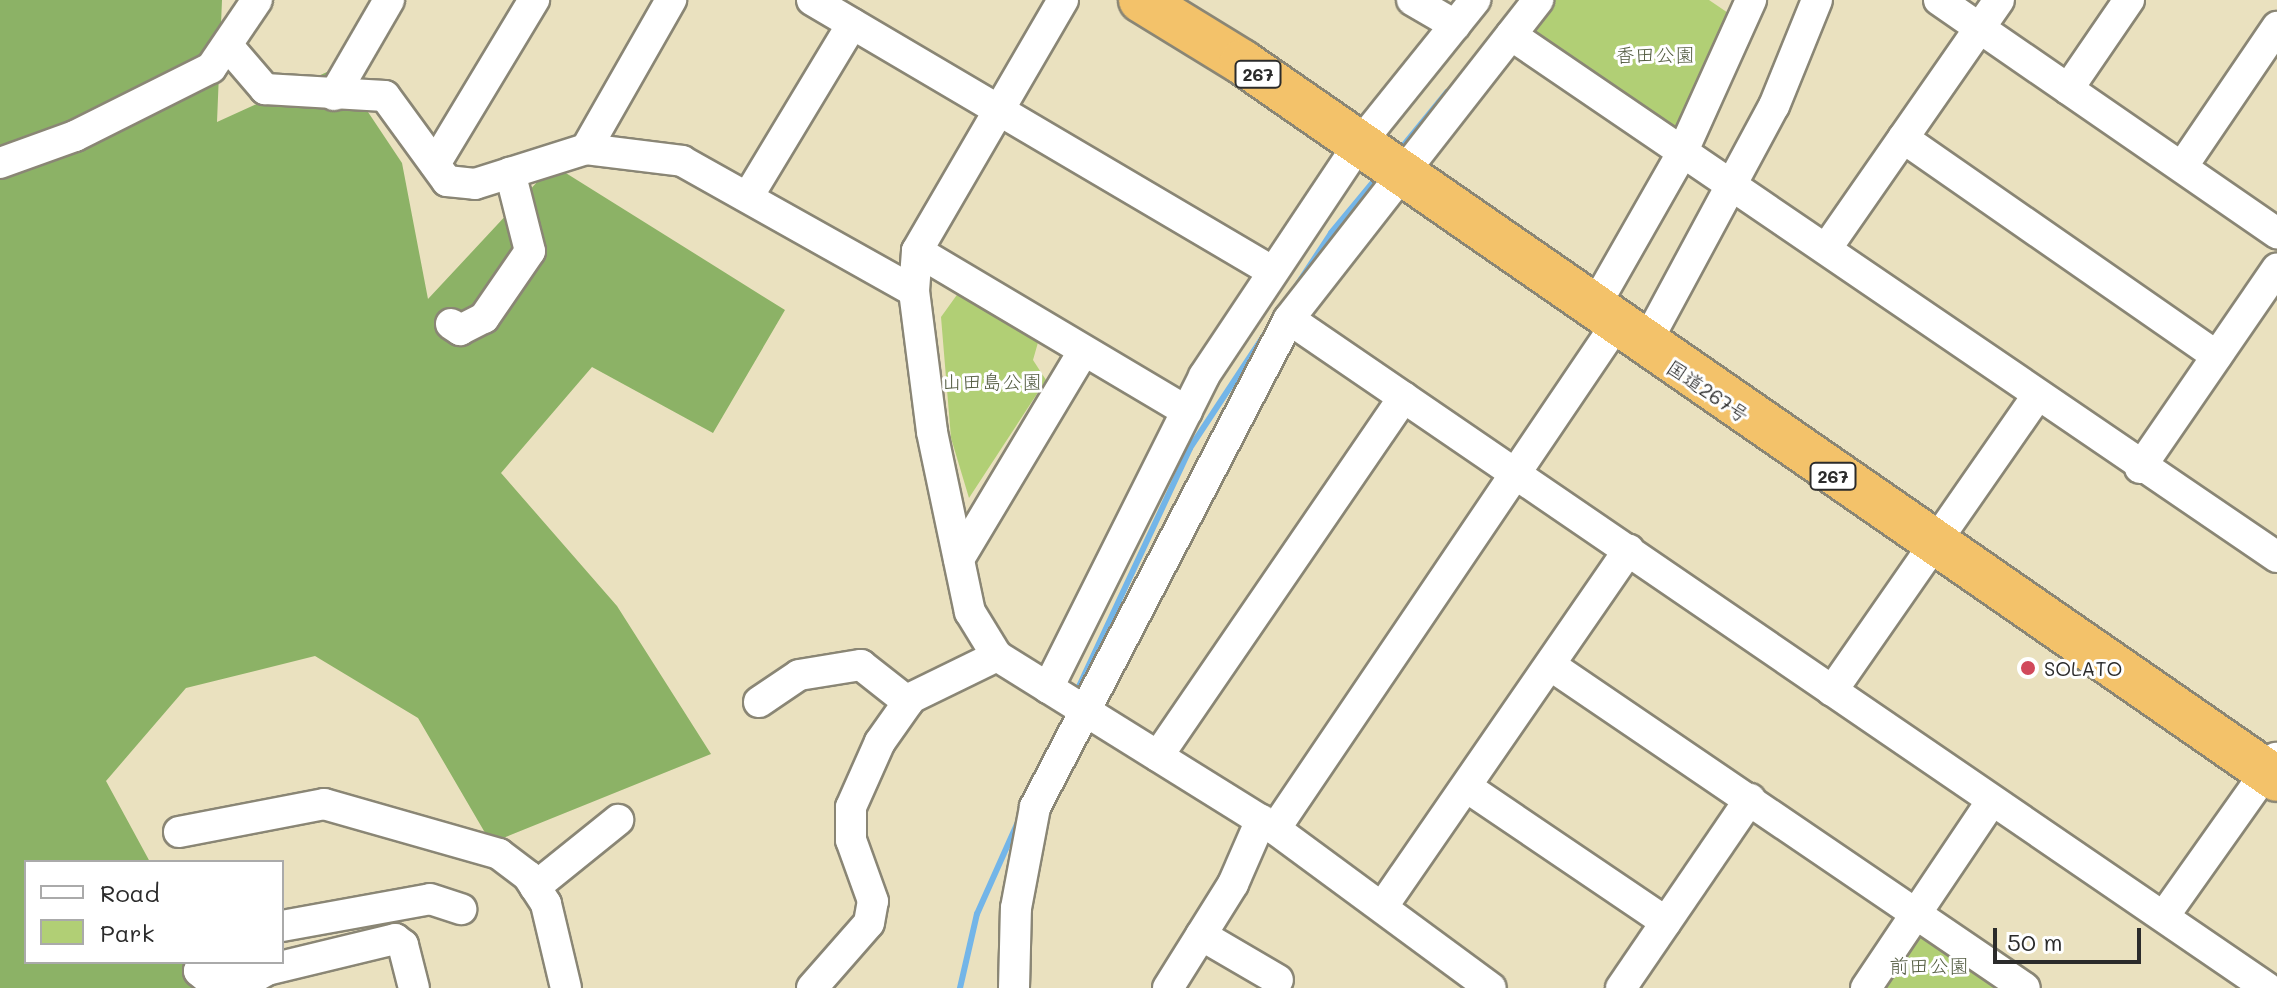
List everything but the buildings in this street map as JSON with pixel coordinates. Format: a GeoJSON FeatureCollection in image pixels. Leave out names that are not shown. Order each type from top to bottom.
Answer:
{"type":"FeatureCollection","features":[{"type":"Feature","properties":{"kind":"highway","name":"国道267号"},"geometry":{"type":"LineString","coordinates":[[1141,0],[1934,545],[2274,769]]}},
{"type":"Feature","properties":{"kind":"street"},"geometry":{"type":"LineString","coordinates":[[0,163],[75,136],[211,68],[257,0]]}},
{"type":"Feature","properties":{"kind":"street"},"geometry":{"type":"LineString","coordinates":[[334,95],[389,0]]}},
{"type":"Feature","properties":{"kind":"street"},"geometry":{"type":"LineString","coordinates":[[435,164],[534,0]]}},
{"type":"Feature","properties":{"kind":"street"},"geometry":{"type":"LineString","coordinates":[[586,149],[671,0]]}},
{"type":"Feature","properties":{"kind":"street"},"geometry":{"type":"LineString","coordinates":[[812,0],[1270,270]]}},
{"type":"Feature","properties":{"kind":"street"},"geometry":{"type":"LineString","coordinates":[[1063,0],[917,251],[914,291],[932,432],[970,612],[997,656],[1268,824],[1491,988]]}},
{"type":"Feature","properties":{"kind":"street"},"geometry":{"type":"LineString","coordinates":[[1412,0],[1455,25]]}},
{"type":"Feature","properties":{"kind":"street"},"geometry":{"type":"LineString","coordinates":[[1068,701],[1455,25],[1475,0]]}},
{"type":"Feature","properties":{"kind":"street"},"geometry":{"type":"LineString","coordinates":[[1014,988],[1016,908],[1035,807],[1068,701],[1187,411],[1270,270],[1511,35],[1538,0]]}},
{"type":"Feature","properties":{"kind":"street"},"geometry":{"type":"LineString","coordinates":[[1617,328],[1682,153],[1751,0]]}},
{"type":"Feature","properties":{"kind":"street"},"geometry":{"type":"LineString","coordinates":[[1168,988],[1268,824],[1617,328],[1732,187],[1817,0]]}},
{"type":"Feature","properties":{"kind":"street"},"geometry":{"type":"LineString","coordinates":[[1939,0],[2184,164],[2277,233]]}},
{"type":"Feature","properties":{"kind":"street"},"geometry":{"type":"LineString","coordinates":[[1826,249],[1999,0]]}},
{"type":"Feature","properties":{"kind":"street"},"geometry":{"type":"LineString","coordinates":[[2068,89],[2129,0]]}},
{"type":"Feature","properties":{"kind":"street"},"geometry":{"type":"LineString","coordinates":[[749,195],[852,24]]}},
{"type":"Feature","properties":{"kind":"street"},"geometry":{"type":"LineString","coordinates":[[2184,164],[2277,27]]}},
{"type":"Feature","properties":{"kind":"street"},"geometry":{"type":"LineString","coordinates":[[1511,35],[2140,468],[2277,557]]}},
{"type":"Feature","properties":{"kind":"street"},"geometry":{"type":"LineString","coordinates":[[228,46],[265,89],[385,96],[447,181],[475,184],[586,149],[682,161],[749,195],[914,291]]}},
{"type":"Feature","properties":{"kind":"street"},"geometry":{"type":"LineString","coordinates":[[1903,138],[2217,356]]}},
{"type":"Feature","properties":{"kind":"street"},"geometry":{"type":"LineString","coordinates":[[451,324],[460,330],[484,318],[530,251],[510,172]]}},
{"type":"Feature","properties":{"kind":"street"},"geometry":{"type":"LineString","coordinates":[[917,251],[1187,411]]}},
{"type":"Feature","properties":{"kind":"street"},"geometry":{"type":"LineString","coordinates":[[2140,468],[2277,269]]}},
{"type":"Feature","properties":{"kind":"street"},"geometry":{"type":"LineString","coordinates":[[1289,319],[2267,988]]}},
{"type":"Feature","properties":{"kind":"street"},"geometry":{"type":"LineString","coordinates":[[959,559],[1083,352]]}},
{"type":"Feature","properties":{"kind":"street"},"geometry":{"type":"LineString","coordinates":[[1832,691],[2037,396]]}},
{"type":"Feature","properties":{"kind":"street"},"geometry":{"type":"LineString","coordinates":[[1158,756],[1404,397]]}},
{"type":"Feature","properties":{"kind":"street"},"geometry":{"type":"LineString","coordinates":[[1383,906],[1468,788],[1629,550]]}},
{"type":"Feature","properties":{"kind":"street"},"geometry":{"type":"LineString","coordinates":[[812,988],[869,923],[873,901],[851,840],[851,807],[908,702],[997,656]]}},
{"type":"Feature","properties":{"kind":"street"},"geometry":{"type":"LineString","coordinates":[[759,702],[799,675],[861,665],[908,702]]}},
{"type":"Feature","properties":{"kind":"street"},"geometry":{"type":"LineString","coordinates":[[1550,665],[2025,988]]}},
{"type":"Feature","properties":{"kind":"street"},"geometry":{"type":"LineString","coordinates":[[2164,916],[2274,769]]}},
{"type":"Feature","properties":{"kind":"street"},"geometry":{"type":"LineString","coordinates":[[1468,788],[1666,922]]}},
{"type":"Feature","properties":{"kind":"street"},"geometry":{"type":"LineString","coordinates":[[1621,988],[1750,799]]}},
{"type":"Feature","properties":{"kind":"street"},"geometry":{"type":"LineString","coordinates":[[1866,988],[1919,914],[1991,802]]}},
{"type":"Feature","properties":{"kind":"street"},"geometry":{"type":"LineString","coordinates":[[179,832],[324,804],[499,854],[535,887],[566,988]]}},
{"type":"Feature","properties":{"kind":"street"},"geometry":{"type":"LineString","coordinates":[[535,887],[618,820]]}},
{"type":"Feature","properties":{"kind":"street"},"geometry":{"type":"LineString","coordinates":[[284,926],[430,899],[461,909]]}},
{"type":"Feature","properties":{"kind":"street"},"geometry":{"type":"LineString","coordinates":[[1201,935],[1278,980]]}},
{"type":"Feature","properties":{"kind":"street"},"geometry":{"type":"LineString","coordinates":[[227,964],[199,971],[216,985],[241,985],[267,970],[395,939],[403,945],[414,988]]}},
{"type":"Feature","properties":{"kind":"green space"},"geometry":{"type":"Polygon","coordinates":[[[0,0],[222,0],[217,122],[338,67],[402,163],[428,299],[553,165],[785,310],[713,433],[592,367],[501,473],[617,606],[711,754],[491,843],[418,718],[315,656],[186,688],[106,781],[149,860],[24,860],[24,964],[204,964],[210,988],[0,988],[0,0]]]}},
{"type":"Feature","properties":{"kind":"green space","name":"香田公園"},"geometry":{"type":"Polygon","coordinates":[[[1551,0],[1709,0],[1734,17],[1676,136],[1527,31],[1551,0]]]}},
{"type":"Feature","properties":{"kind":"green space","name":"山田島公園"},"geometry":{"type":"Polygon","coordinates":[[[959,292],[1039,339],[1033,360],[1046,380],[969,498],[951,438],[941,317],[959,292]]]}},
{"type":"Feature","properties":{"kind":"green space","name":"前田公園"},"geometry":{"type":"Polygon","coordinates":[[[1923,932],[2004,988],[1886,988],[1923,932]]]}},
{"type":"Feature","properties":{"kind":"waterway"},"geometry":{"type":"LineString","coordinates":[[1399,151],[1447,92]]}},
{"type":"Feature","properties":{"kind":"waterway"},"geometry":{"type":"LineString","coordinates":[[1075,695],[1190,448],[1331,233],[1379,175]]}},
{"type":"Feature","properties":{"kind":"waterway"},"geometry":{"type":"LineString","coordinates":[[960,988],[977,914],[1018,822]]}},
{"type":"Feature","properties":{"kind":"place","name":"SOLATO"},"geometry":{"type":"Point","coordinates":[2028,668]}}]}
